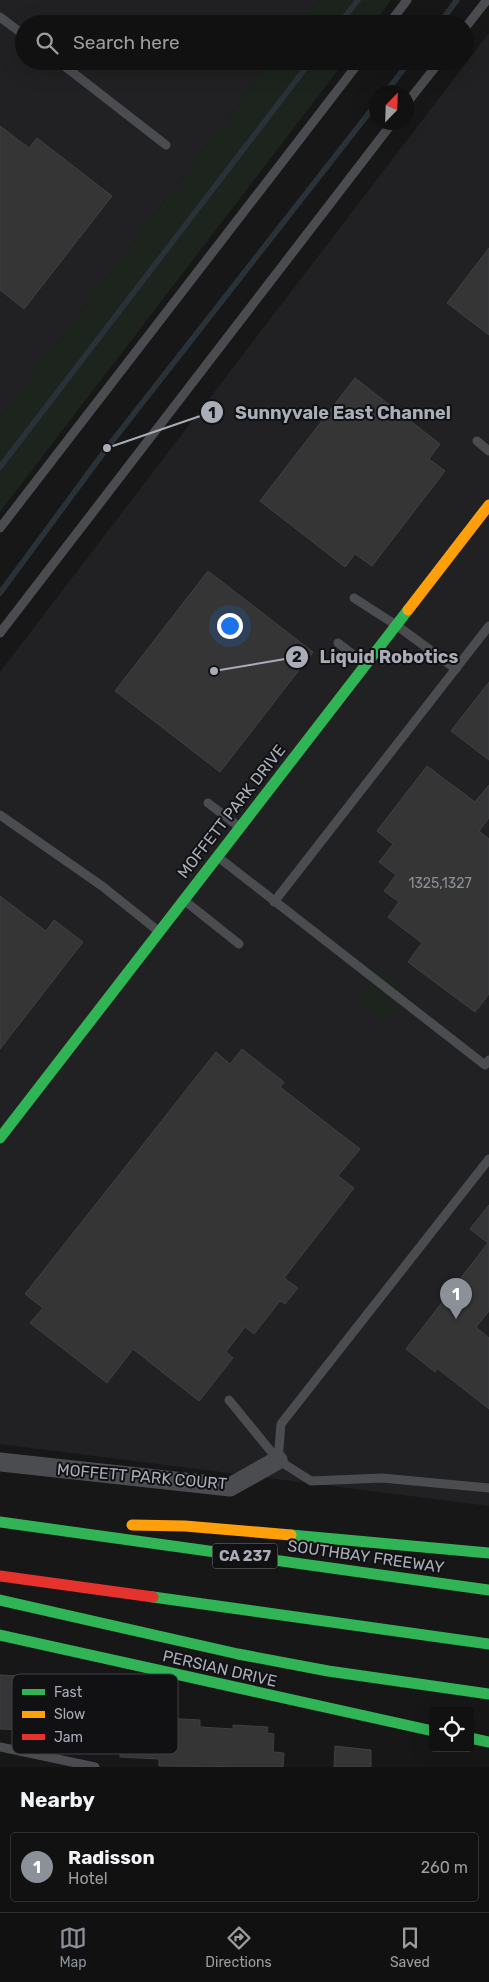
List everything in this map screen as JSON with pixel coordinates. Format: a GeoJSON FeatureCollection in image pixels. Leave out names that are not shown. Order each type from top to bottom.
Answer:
{"type":"FeatureCollection","features":[{"type":"Feature","properties":{"kind":"main road","name":"MOFFETT PARK DRIVE"},"geometry":{"type":"LineString","coordinates":[[0,1138],[489,505]]}},
{"type":"Feature","properties":{"kind":"main road"},"geometry":{"type":"LineString","coordinates":[[5,1522],[185,1526],[489,1553]]}},
{"type":"Feature","properties":{"kind":"main road","name":"SOUTHBAY FREEWAY"},"geometry":{"type":"LineString","coordinates":[[5,1522],[489,1590]]}},
{"type":"Feature","properties":{"kind":"main road"},"geometry":{"type":"LineString","coordinates":[[0,1576],[489,1644]]}},
{"type":"Feature","properties":{"kind":"main road"},"geometry":{"type":"LineString","coordinates":[[0,1600],[238,1654],[328,1671],[489,1694]]}},
{"type":"Feature","properties":{"kind":"main road","name":"PERSIAN DRIVE"},"geometry":{"type":"LineString","coordinates":[[0,1635],[178,1674]]}},
{"type":"Feature","properties":{"kind":"main road","name":"PERSIAN DRIVE"},"geometry":{"type":"LineString","coordinates":[[178,1674],[429,1729]]}},
{"type":"Feature","properties":{"kind":"main road"},"geometry":{"type":"LineString","coordinates":[[474,1739],[489,1742]]}},
{"type":"Feature","properties":{"kind":"street","name":"MOFFETT PARK COURT"},"geometry":{"type":"LineString","coordinates":[[0,1462],[230,1487],[278,1460]]}},
{"type":"Feature","properties":{"kind":"lane"},"geometry":{"type":"LineString","coordinates":[[395,15],[407,0]]}},
{"type":"Feature","properties":{"kind":"lane"},"geometry":{"type":"LineString","coordinates":[[474,17],[487,0]]}},
{"type":"Feature","properties":{"kind":"lane"},"geometry":{"type":"LineString","coordinates":[[0,17],[15,28]]}},
{"type":"Feature","properties":{"kind":"lane"},"geometry":{"type":"LineString","coordinates":[[70,70],[166,145]]}},
{"type":"Feature","properties":{"kind":"lane"},"geometry":{"type":"LineString","coordinates":[[0,528],[353,70]]}},
{"type":"Feature","properties":{"kind":"lane"},"geometry":{"type":"LineString","coordinates":[[414,94],[433,70]]}},
{"type":"Feature","properties":{"kind":"lane"},"geometry":{"type":"LineString","coordinates":[[0,633],[386,130]]}},
{"type":"Feature","properties":{"kind":"lane"},"geometry":{"type":"LineString","coordinates":[[477,441],[489,451]]}},
{"type":"Feature","properties":{"kind":"lane"},"geometry":{"type":"LineString","coordinates":[[354,598],[396,624],[456,669]]}},
{"type":"Feature","properties":{"kind":"lane"},"geometry":{"type":"LineString","coordinates":[[274,902],[489,626]]}},
{"type":"Feature","properties":{"kind":"lane"},"geometry":{"type":"LineString","coordinates":[[338,643],[366,664]]}},
{"type":"Feature","properties":{"kind":"lane"},"geometry":{"type":"LineString","coordinates":[[208,803],[240,827]]}},
{"type":"Feature","properties":{"kind":"lane"},"geometry":{"type":"LineString","coordinates":[[0,814],[102,886],[159,932]]}},
{"type":"Feature","properties":{"kind":"lane"},"geometry":{"type":"LineString","coordinates":[[217,857],[485,1065],[489,1060]]}},
{"type":"Feature","properties":{"kind":"lane"},"geometry":{"type":"LineString","coordinates":[[184,900],[239,944]]}},
{"type":"Feature","properties":{"kind":"lane"},"geometry":{"type":"LineString","coordinates":[[278,1460],[281,1424],[489,1159]]}},
{"type":"Feature","properties":{"kind":"lane"},"geometry":{"type":"LineString","coordinates":[[229,1400],[278,1460],[311,1481],[382,1478],[489,1488]]}},
{"type":"Feature","properties":{"kind":"lane"},"geometry":{"type":"LineString","coordinates":[[33,1754],[95,1767]]}},
{"type":"Feature","properties":{"kind":"shaded area"},"geometry":{"type":"Polygon","coordinates":[[[0,0],[319,0],[308,15],[15,15],[15,70],[264,70],[0,418],[0,0]]]}},
{"type":"Feature","properties":{"kind":"shaded area"},"geometry":{"type":"Polygon","coordinates":[[[319,0],[391,0],[380,15],[308,15],[319,0]]]}},
{"type":"Feature","properties":{"kind":"shaded area"},"geometry":{"type":"Polygon","coordinates":[[[489,33],[489,1506],[0,1444],[0,672],[461,70],[474,70],[474,53],[489,33]]]}},
{"type":"Feature","properties":{"kind":"shaded area"},"geometry":{"type":"Polygon","coordinates":[[[264,70],[338,70],[0,512],[0,418],[264,70]]]}},
{"type":"Feature","properties":{"kind":"shaded area"},"geometry":{"type":"Polygon","coordinates":[[[379,970],[406,990],[384,1021],[356,1000],[379,970]]]}},
{"type":"Feature","properties":{"kind":"building"},"geometry":{"type":"Polygon","coordinates":[[[0,126],[29,148],[37,138],[112,196],[24,309],[0,290],[0,126]]]}},
{"type":"Feature","properties":{"kind":"building"},"geometry":{"type":"Polygon","coordinates":[[[489,248],[489,335],[447,303],[489,248]]]}},
{"type":"Feature","properties":{"kind":"building"},"geometry":{"type":"Polygon","coordinates":[[[355,378],[440,444],[429,459],[445,471],[372,566],[355,554],[345,567],[260,501],[355,378]]]}},
{"type":"Feature","properties":{"kind":"building"},"geometry":{"type":"Polygon","coordinates":[[[208,571],[313,652],[220,772],[115,691],[208,571]]]}},
{"type":"Feature","properties":{"kind":"building"},"geometry":{"type":"Polygon","coordinates":[[[489,682],[489,760],[451,731],[489,682]]]}},
{"type":"Feature","properties":{"kind":"building"},"geometry":{"type":"Polygon","coordinates":[[[427,766],[475,802],[489,785],[489,818],[479,831],[489,839],[489,994],[475,1012],[408,962],[422,943],[388,917],[399,902],[384,891],[396,875],[379,862],[393,844],[377,831],[427,766]]]}},
{"type":"Feature","properties":{"kind":"building"},"geometry":{"type":"Polygon","coordinates":[[[0,896],[46,931],[54,920],[83,942],[0,1049],[0,896]]]}},
{"type":"Feature","properties":{"kind":"building"},"geometry":{"type":"Polygon","coordinates":[[[242,1049],[284,1082],[280,1087],[360,1149],[338,1176],[354,1188],[284,1278],[298,1288],[285,1304],[280,1301],[254,1334],[245,1327],[226,1352],[233,1358],[199,1401],[133,1349],[107,1383],[30,1323],[43,1308],[25,1294],[216,1052],[230,1064],[242,1049]]]}},
{"type":"Feature","properties":{"kind":"building"},"geometry":{"type":"Polygon","coordinates":[[[489,1205],[489,1311],[476,1327],[489,1338],[489,1409],[437,1368],[435,1372],[406,1349],[488,1243],[470,1229],[489,1205]]]}},
{"type":"Feature","properties":{"kind":"building"},"geometry":{"type":"Polygon","coordinates":[[[0,1675],[12,1676],[12,1729],[0,1729],[0,1675]]]}},
{"type":"Feature","properties":{"kind":"building"},"geometry":{"type":"Polygon","coordinates":[[[178,1719],[200,1720],[200,1727],[233,1729],[233,1725],[268,1727],[267,1733],[274,1734],[273,1752],[284,1753],[283,1767],[159,1766],[159,1759],[120,1757],[120,1754],[178,1754],[178,1719]]]}},
{"type":"Feature","properties":{"kind":"building"},"geometry":{"type":"Polygon","coordinates":[[[335,1746],[371,1750],[371,1767],[334,1767],[335,1746]]]}},
{"type":"Feature","properties":{"kind":"waterway"},"geometry":{"type":"LineString","coordinates":[[346,15],[358,0]]}},
{"type":"Feature","properties":{"kind":"waterway"},"geometry":{"type":"LineString","coordinates":[[446,15],[457,0]]}},
{"type":"Feature","properties":{"kind":"waterway"},"geometry":{"type":"LineString","coordinates":[[0,467],[304,70]]}},
{"type":"Feature","properties":{"kind":"waterway"},"geometry":{"type":"LineString","coordinates":[[391,85],[403,70]]}},
{"type":"Feature","properties":{"kind":"waterway"},"geometry":{"type":"LineString","coordinates":[[0,593],[107,448],[369,113]]}},
{"type":"Feature","properties":{"kind":"traffic: fast"},"geometry":{"type":"LineString","coordinates":[[0,1138],[408,610]]}},
{"type":"Feature","properties":{"kind":"traffic: fast"},"geometry":{"type":"LineString","coordinates":[[0,1522],[489,1590]]}},
{"type":"Feature","properties":{"kind":"traffic: fast"},"geometry":{"type":"LineString","coordinates":[[291,1535],[489,1553]]}},
{"type":"Feature","properties":{"kind":"traffic: fast"},"geometry":{"type":"LineString","coordinates":[[153,1597],[489,1644]]}},
{"type":"Feature","properties":{"kind":"traffic: fast"},"geometry":{"type":"LineString","coordinates":[[0,1600],[238,1654],[328,1671],[489,1694]]}},
{"type":"Feature","properties":{"kind":"traffic: fast"},"geometry":{"type":"LineString","coordinates":[[0,1635],[176,1674]]}},
{"type":"Feature","properties":{"kind":"traffic: fast"},"geometry":{"type":"LineString","coordinates":[[178,1674],[429,1730]]}},
{"type":"Feature","properties":{"kind":"traffic: fast"},"geometry":{"type":"LineString","coordinates":[[474,1739],[489,1742]]}},
{"type":"Feature","properties":{"kind":"traffic: slow"},"geometry":{"type":"LineString","coordinates":[[408,610],[489,505]]}},
{"type":"Feature","properties":{"kind":"traffic: slow"},"geometry":{"type":"LineString","coordinates":[[132,1525],[185,1526],[291,1535]]}},
{"type":"Feature","properties":{"kind":"traffic: jam"},"geometry":{"type":"LineString","coordinates":[[0,1576],[153,1597]]}},
{"type":"Feature","properties":{"kind":"place","name":"Sunnyvale East Channel"},"geometry":{"type":"Point","coordinates":[107,448]}},
{"type":"Feature","properties":{"kind":"place","name":"Liquid Robotics"},"geometry":{"type":"Point","coordinates":[214,671]}},
{"type":"Feature","properties":{"kind":"place","name":"Radisson"},"geometry":{"type":"Point","coordinates":[456,1319]}}]}
